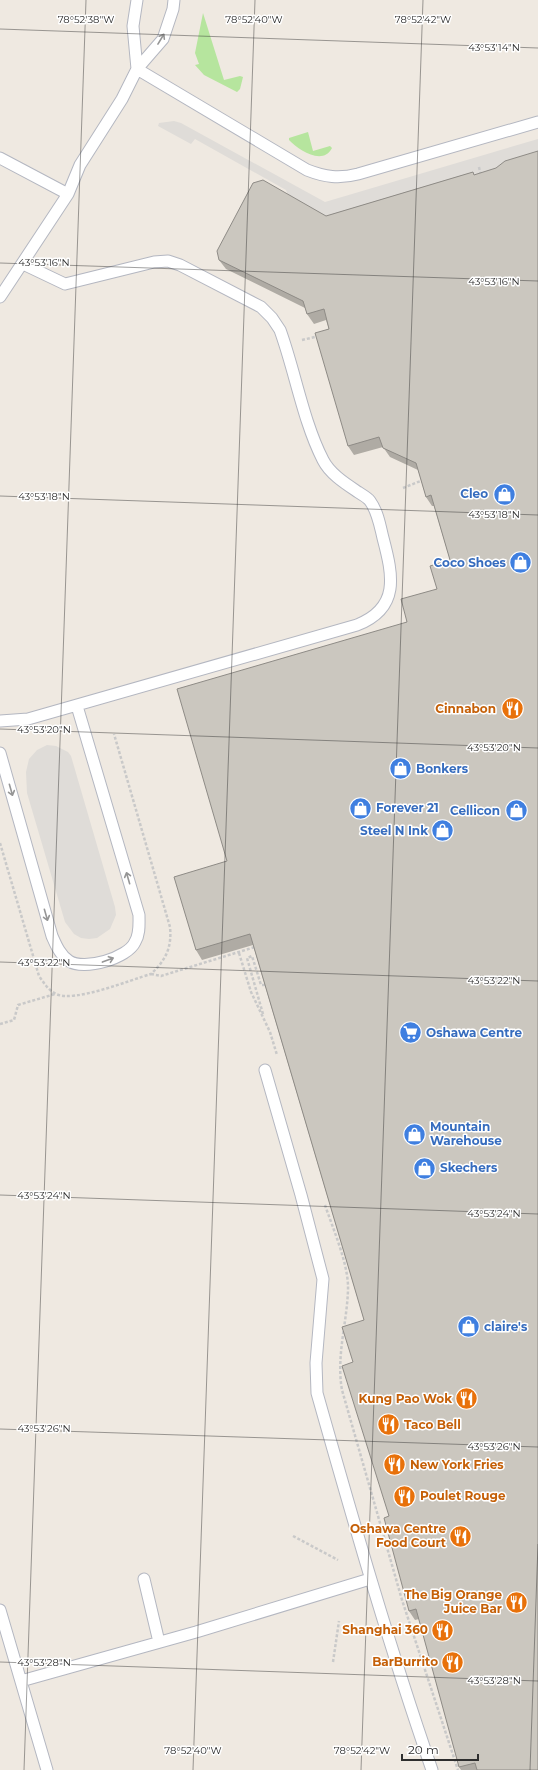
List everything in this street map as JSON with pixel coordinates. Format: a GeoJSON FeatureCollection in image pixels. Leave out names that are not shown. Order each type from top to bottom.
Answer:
{"type":"FeatureCollection","features":[{"type":"Feature","properties":{"kind":"lane"},"geometry":{"type":"LineString","coordinates":[[137,0],[133,26],[137,69]]}},
{"type":"Feature","properties":{"kind":"lane"},"geometry":{"type":"LineString","coordinates":[[0,297],[68,194],[80,165],[122,99],[137,69],[163,39],[173,9],[174,0]]}},
{"type":"Feature","properties":{"kind":"lane"},"geometry":{"type":"LineString","coordinates":[[137,69],[307,170],[321,176],[334,178],[358,174],[538,122]]}},
{"type":"Feature","properties":{"kind":"lane"},"geometry":{"type":"LineString","coordinates":[[0,158],[68,194]]}},
{"type":"Feature","properties":{"kind":"lane"},"geometry":{"type":"LineString","coordinates":[[0,721],[28,719],[77,706],[357,625],[371,619],[380,611],[391,588],[391,577],[376,511],[369,500],[332,472],[323,461],[310,426],[280,330],[272,318],[261,308],[180,265],[168,261],[154,262],[65,284],[23,264]]}},
{"type":"Feature","properties":{"kind":"lane"},"geometry":{"type":"LineString","coordinates":[[0,753],[52,936],[58,950],[70,962],[86,964],[105,962],[126,952],[135,943],[139,930],[139,915],[77,706]]}},
{"type":"Feature","properties":{"kind":"lane"},"geometry":{"type":"LineString","coordinates":[[265,1070],[301,1194],[323,1279],[316,1362],[317,1393],[370,1579],[409,1704],[432,1770]]}},
{"type":"Feature","properties":{"kind":"lane"},"geometry":{"type":"LineString","coordinates":[[144,1579],[159,1642]]}},
{"type":"Feature","properties":{"kind":"lane"},"geometry":{"type":"LineString","coordinates":[[21,1681],[159,1642],[370,1579]]}},
{"type":"Feature","properties":{"kind":"lane"},"geometry":{"type":"LineString","coordinates":[[0,1610],[47,1770]]}},
{"type":"Feature","properties":{"kind":"path"},"geometry":{"type":"LineString","coordinates":[[479,167],[482,178]]}},
{"type":"Feature","properties":{"kind":"path"},"geometry":{"type":"LineString","coordinates":[[302,340],[320,335]]}},
{"type":"Feature","properties":{"kind":"path"},"geometry":{"type":"LineString","coordinates":[[403,488],[425,480]]}},
{"type":"Feature","properties":{"kind":"path"},"geometry":{"type":"LineString","coordinates":[[114,734],[170,927]]}},
{"type":"Feature","properties":{"kind":"path"},"geometry":{"type":"LineString","coordinates":[[0,843],[39,976]]}},
{"type":"Feature","properties":{"kind":"path"},"geometry":{"type":"LineString","coordinates":[[151,974],[161,976],[255,947],[257,955]]}},
{"type":"Feature","properties":{"kind":"path"},"geometry":{"type":"LineString","coordinates":[[239,953],[251,992],[270,1032],[279,1060]]}},
{"type":"Feature","properties":{"kind":"path"},"geometry":{"type":"LineString","coordinates":[[264,977],[266,985],[261,985],[252,956],[247,958],[264,1018]]}},
{"type":"Feature","properties":{"kind":"path"},"geometry":{"type":"LineString","coordinates":[[0,1024],[14,1020],[18,1005],[56,994]]}},
{"type":"Feature","properties":{"kind":"path"},"geometry":{"type":"LineString","coordinates":[[323,1201],[347,1274],[348,1289],[340,1363],[342,1390],[402,1600],[458,1770]]}},
{"type":"Feature","properties":{"kind":"path"},"geometry":{"type":"LineString","coordinates":[[293,1536],[338,1560]]}},
{"type":"Feature","properties":{"kind":"path"},"geometry":{"type":"LineString","coordinates":[[391,1562],[399,1561]]}},
{"type":"Feature","properties":{"kind":"path"},"geometry":{"type":"LineString","coordinates":[[333,1662],[339,1621]]}},
{"type":"Feature","properties":{"kind":"green space"},"geometry":{"type":"Polygon","coordinates":[[[203,13],[224,80],[240,76],[243,77],[240,89],[237,92],[204,75],[195,65],[199,64],[195,53],[203,13]]]}},
{"type":"Feature","properties":{"kind":"green space"},"geometry":{"type":"Polygon","coordinates":[[[308,132],[313,151],[330,146],[332,148],[328,153],[323,156],[317,156],[304,152],[289,140],[289,138],[308,132]]]}},
{"type":"Feature","properties":{"kind":"shaded area"},"geometry":{"type":"Polygon","coordinates":[[[174,121],[181,123],[325,202],[538,139],[538,162],[332,225],[290,201],[286,190],[195,139],[191,144],[158,126],[159,123],[174,121]]]}},
{"type":"Feature","properties":{"kind":"shaded area"},"geometry":{"type":"Polygon","coordinates":[[[47,745],[56,746],[68,752],[71,756],[115,907],[116,915],[110,929],[97,938],[81,938],[74,934],[65,922],[27,793],[26,772],[29,759],[37,750],[47,745]]]}},
{"type":"Feature","properties":{"kind":"building","name":"Oshawa Centre"},"geometry":{"type":"Polygon","coordinates":[[[538,151],[538,1770],[477,1770],[475,1763],[459,1767],[416,1609],[409,1611],[384,1518],[389,1516],[342,1366],[353,1362],[342,1327],[364,1320],[250,934],[196,950],[174,877],[227,861],[177,689],[407,622],[401,599],[437,589],[430,566],[450,560],[431,495],[426,497],[416,463],[383,448],[379,437],[348,446],[315,333],[329,329],[324,309],[307,314],[303,301],[219,260],[217,251],[253,183],[263,180],[326,216],[473,172],[474,175],[496,168],[505,161],[538,151]]]}},
{"type":"Feature","properties":{"kind":"place","name":"Cleo"},"geometry":{"type":"Point","coordinates":[504,494]}},
{"type":"Feature","properties":{"kind":"place","name":"Coco Shoes"},"geometry":{"type":"Point","coordinates":[521,563]}},
{"type":"Feature","properties":{"kind":"place","name":"Cinnabon"},"geometry":{"type":"Point","coordinates":[512,709]}},
{"type":"Feature","properties":{"kind":"place","name":"Bonkers"},"geometry":{"type":"Point","coordinates":[401,769]}},
{"type":"Feature","properties":{"kind":"place","name":"Forever 21"},"geometry":{"type":"Point","coordinates":[361,808]}},
{"type":"Feature","properties":{"kind":"place","name":"Cellicon"},"geometry":{"type":"Point","coordinates":[516,811]}},
{"type":"Feature","properties":{"kind":"place","name":"Steel N Ink"},"geometry":{"type":"Point","coordinates":[443,831]}},
{"type":"Feature","properties":{"kind":"place","name":"Oshawa Centre"},"geometry":{"type":"Point","coordinates":[411,1033]}},
{"type":"Feature","properties":{"kind":"place","name":"Mountain Warehouse"},"geometry":{"type":"Point","coordinates":[415,1134]}},
{"type":"Feature","properties":{"kind":"place","name":"Skechers"},"geometry":{"type":"Point","coordinates":[424,1168]}},
{"type":"Feature","properties":{"kind":"place","name":"claire's"},"geometry":{"type":"Point","coordinates":[468,1327]}},
{"type":"Feature","properties":{"kind":"place","name":"Kung Pao Wok"},"geometry":{"type":"Point","coordinates":[467,1399]}},
{"type":"Feature","properties":{"kind":"place","name":"Taco Bell"},"geometry":{"type":"Point","coordinates":[388,1425]}},
{"type":"Feature","properties":{"kind":"place","name":"New York Fries"},"geometry":{"type":"Point","coordinates":[395,1465]}},
{"type":"Feature","properties":{"kind":"place","name":"Poulet Rouge"},"geometry":{"type":"Point","coordinates":[404,1496]}},
{"type":"Feature","properties":{"kind":"place","name":"Oshawa Centre Food Court"},"geometry":{"type":"Point","coordinates":[461,1536]}},
{"type":"Feature","properties":{"kind":"place","name":"The Big Orange Juice Bar"},"geometry":{"type":"Point","coordinates":[517,1602]}},
{"type":"Feature","properties":{"kind":"place","name":"Shanghai 360"},"geometry":{"type":"Point","coordinates":[443,1630]}},
{"type":"Feature","properties":{"kind":"place","name":"BarBurrito"},"geometry":{"type":"Point","coordinates":[453,1662]}}]}
